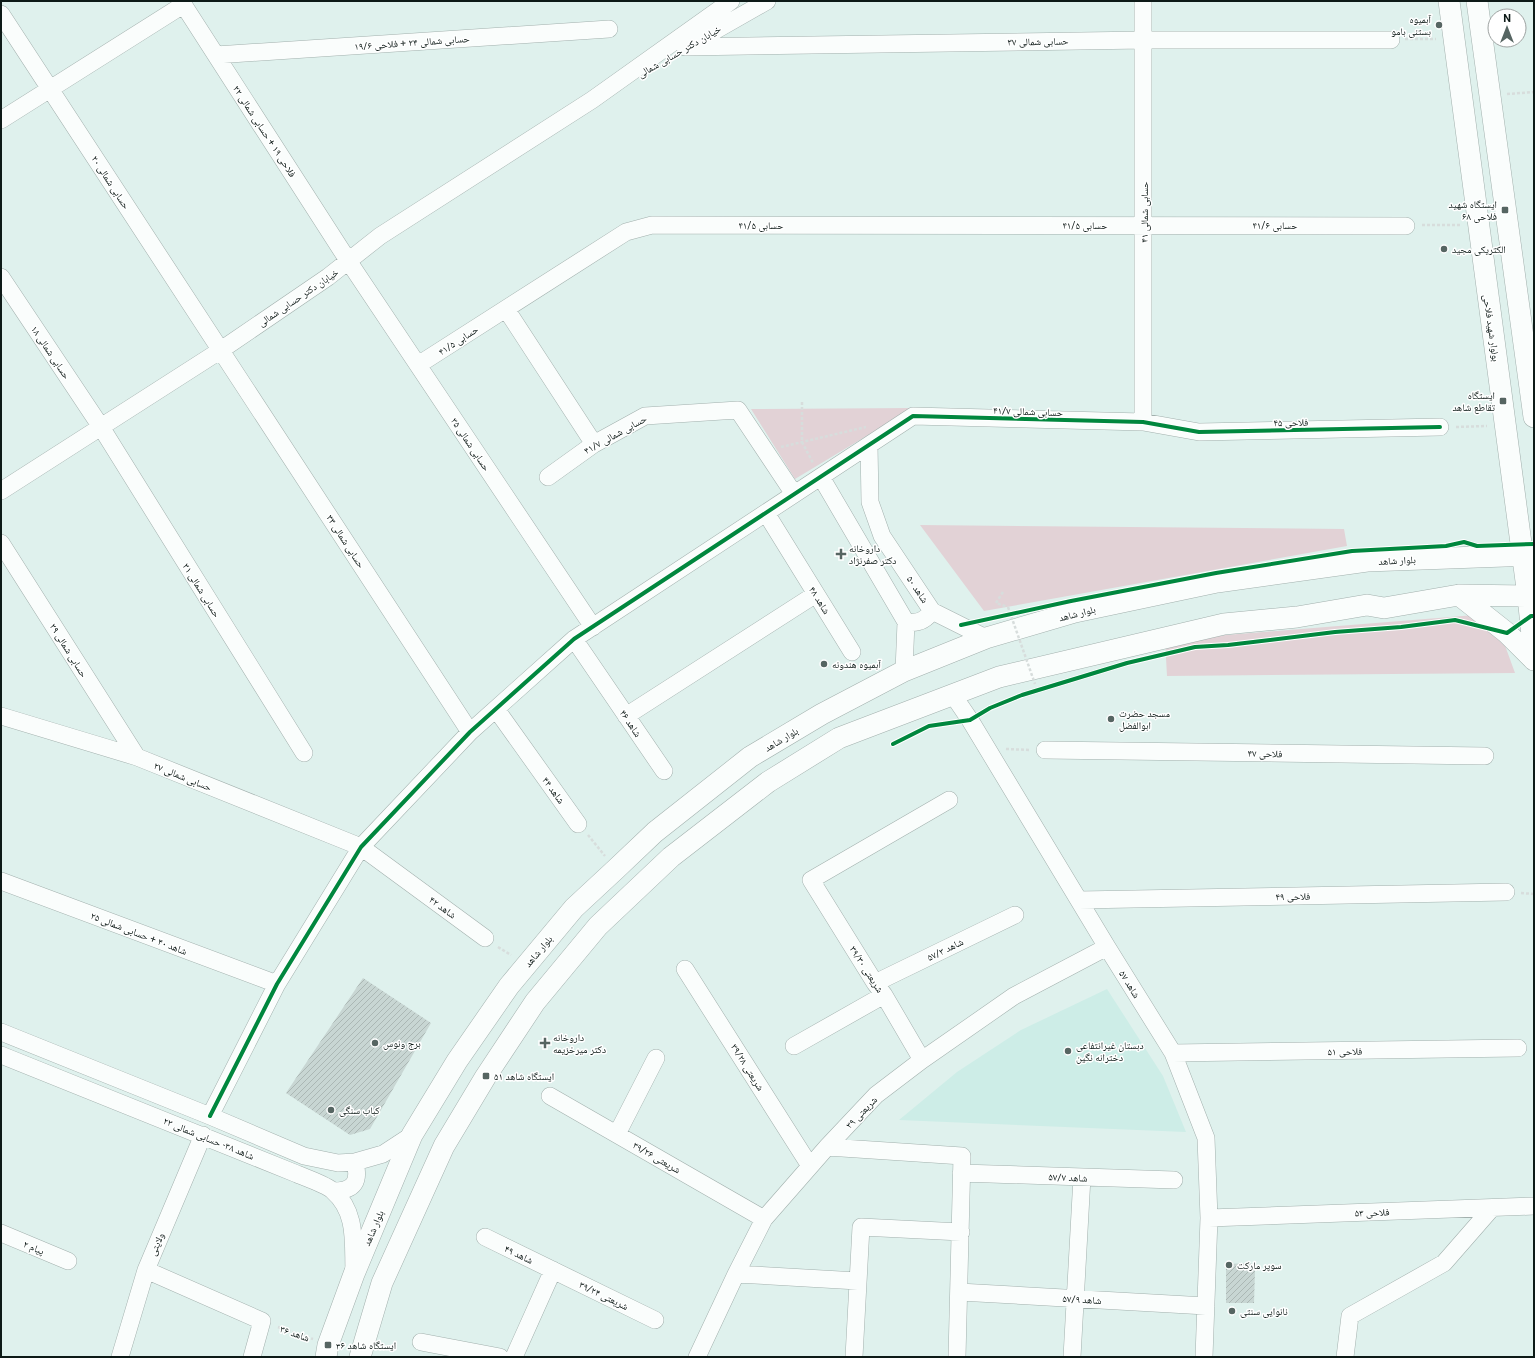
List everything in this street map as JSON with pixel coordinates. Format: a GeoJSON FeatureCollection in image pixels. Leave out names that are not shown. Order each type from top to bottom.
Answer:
{"type":"FeatureCollection","features":[{"type":"Feature","properties":{"kind":"main road","name":"بولوار شهید فلاحی"},"geometry":{"type":"LineString","coordinates":[[1449,1],[1506,425],[1528,555],[1534,655]]}},
{"type":"Feature","properties":{"kind":"main road"},"geometry":{"type":"LineString","coordinates":[[1476,1],[1534,417]]}},
{"type":"Feature","properties":{"kind":"main road","name":"بلوار شاهد"},"geometry":{"type":"LineString","coordinates":[[327,1350],[354,1274],[412,1135],[457,1061],[509,986],[574,908],[655,832],[750,757],[822,714],[904,671],[986,638],[1075,612],[1216,582],[1367,561],[1528,555]]}},
{"type":"Feature","properties":{"kind":"main road"},"geometry":{"type":"LineString","coordinates":[[1459,595],[1507,633],[1534,660]]}},
{"type":"Feature","properties":{"kind":"main road"},"geometry":{"type":"LineString","coordinates":[[360,1357],[382,1283],[444,1146],[486,1076],[535,1002],[598,926],[671,856],[768,782],[839,738],[999,677],[1224,624],[1297,618],[1367,605],[1384,608],[1459,595],[1531,596]]}},
{"type":"Feature","properties":{"kind":"street","name":"خیابان دکتر حسابی شمالی"},"geometry":{"type":"LineString","coordinates":[[1,491],[221,350],[349,262],[380,236],[592,100],[731,1]]}},
{"type":"Feature","properties":{"kind":"street","name":"حسابی شمالی ۴۱"},"geometry":{"type":"LineString","coordinates":[[1143,422],[1144,1]]}},
{"type":"Feature","properties":{"kind":"street","name":"خیابان دکتر حسابی شمالی"},"geometry":{"type":"LineString","coordinates":[[592,100],[764,2]]}},
{"type":"Feature","properties":{"kind":"street","name":"فلاحی ۱۹ + حسابی شمالی ۲۲"},"geometry":{"type":"LineString","coordinates":[[182,3],[349,262]]}},
{"type":"Feature","properties":{"kind":"street"},"geometry":{"type":"LineString","coordinates":[[1,120],[182,3]]}},
{"type":"Feature","properties":{"kind":"street","name":"حسابی شمالی ۲۰"},"geometry":{"type":"LineString","coordinates":[[1,14],[221,350]]}},
{"type":"Feature","properties":{"kind":"street","name":"حسابی شمالی ۲۴ + فلاحی ۱۹/۶"},"geometry":{"type":"LineString","coordinates":[[216,55],[609,29]]}},
{"type":"Feature","properties":{"kind":"street","name":"حسابی شمالی ۳۷"},"geometry":{"type":"LineString","coordinates":[[686,47],[1144,40],[1391,40]]}},
{"type":"Feature","properties":{"kind":"street","name":"حسابی ۴۱/۵"},"geometry":{"type":"LineString","coordinates":[[418,365],[626,232],[652,225],[1144,225]]}},
{"type":"Feature","properties":{"kind":"street","name":"حسابی ۴۱/۶"},"geometry":{"type":"LineString","coordinates":[[1144,225],[1406,226]]}},
{"type":"Feature","properties":{"kind":"street","name":"حسابی شمالی ۳۵"},"geometry":{"type":"LineString","coordinates":[[349,262],[593,627]]}},
{"type":"Feature","properties":{"kind":"street","name":"حسابی شمالی ۱۸"},"geometry":{"type":"LineString","coordinates":[[1,277],[101,427]]}},
{"type":"Feature","properties":{"kind":"street"},"geometry":{"type":"LineString","coordinates":[[506,309],[594,444]]}},
{"type":"Feature","properties":{"kind":"street","name":"حسابی شمالی ۳۳"},"geometry":{"type":"LineString","coordinates":[[221,350],[470,732]]}},
{"type":"Feature","properties":{"kind":"street","name":"حسابی شمالی ۴۱/۷"},"geometry":{"type":"LineString","coordinates":[[548,477],[594,444],[645,416],[738,410],[766,451]]}},
{"type":"Feature","properties":{"kind":"street","name":"حسابی شمالی ۴۱/۷"},"geometry":{"type":"LineString","coordinates":[[869,445],[913,416],[1143,422]]}},
{"type":"Feature","properties":{"kind":"street","name":"فلاحی ۴۵"},"geometry":{"type":"LineString","coordinates":[[1143,422],[1199,432],[1440,427]]}},
{"type":"Feature","properties":{"kind":"street","name":"حسابی شمالی ۳۱"},"geometry":{"type":"LineString","coordinates":[[101,427],[304,753]]}},
{"type":"Feature","properties":{"kind":"street"},"geometry":{"type":"LineString","coordinates":[[210,1116],[277,984],[361,847],[470,732],[574,639],[869,445]]}},
{"type":"Feature","properties":{"kind":"street","name":"شاهد ۵۰"},"geometry":{"type":"LineString","coordinates":[[869,445],[870,502],[882,536],[932,611],[986,638]]}},
{"type":"Feature","properties":{"kind":"street"},"geometry":{"type":"LineString","coordinates":[[766,451],[794,494]]}},
{"type":"Feature","properties":{"kind":"street"},"geometry":{"type":"LineString","coordinates":[[820,477],[906,622],[904,671]]}},
{"type":"Feature","properties":{"kind":"street","name":"شاهد ۴۸"},"geometry":{"type":"LineString","coordinates":[[766,513],[852,652]]}},
{"type":"Feature","properties":{"kind":"street","name":"حسابی شمالی ۲۹"},"geometry":{"type":"LineString","coordinates":[[1,543],[137,757]]}},
{"type":"Feature","properties":{"kind":"street"},"geometry":{"type":"LineString","coordinates":[[626,716],[816,594]]}},
{"type":"Feature","properties":{"kind":"street"},"geometry":{"type":"LineString","coordinates":[[906,622],[919,622],[924,620],[932,611]]}},
{"type":"Feature","properties":{"kind":"street","name":"شاهد ۴۶"},"geometry":{"type":"LineString","coordinates":[[574,639],[664,771]]}},
{"type":"Feature","properties":{"kind":"street","name":"شاهد ۵۷"},"geometry":{"type":"LineString","coordinates":[[953,695],[970,720],[1173,1053],[1206,1138],[1209,1218],[1204,1357]]}},
{"type":"Feature","properties":{"kind":"street","name":"شاهد ۴۴"},"geometry":{"type":"LineString","coordinates":[[496,709],[578,824]]}},
{"type":"Feature","properties":{"kind":"street","name":"حسابی شمالی ۲۷"},"geometry":{"type":"LineString","coordinates":[[1,716],[137,757],[361,847]]}},
{"type":"Feature","properties":{"kind":"street","name":"فلاحی ۴۷"},"geometry":{"type":"LineString","coordinates":[[1045,750],[1484,756]]}},
{"type":"Feature","properties":{"kind":"street","name":"شریعتی ۳۹/۳۰"},"geometry":{"type":"LineString","coordinates":[[922,1060],[880,989],[811,880],[949,800]]}},
{"type":"Feature","properties":{"kind":"street","name":"شاهد ۴۲"},"geometry":{"type":"LineString","coordinates":[[361,847],[485,938]]}},
{"type":"Feature","properties":{"kind":"street","name":"شاهد ۴۰ + حسابی شمالی ۲۵"},"geometry":{"type":"LineString","coordinates":[[1,881],[277,984]]}},
{"type":"Feature","properties":{"kind":"street","name":"فلاحی ۴۹"},"geometry":{"type":"LineString","coordinates":[[1080,900],[1506,892]]}},
{"type":"Feature","properties":{"kind":"street","name":"شاهد ۵۷/۳"},"geometry":{"type":"LineString","coordinates":[[794,1046],[880,989],[1015,915]]}},
{"type":"Feature","properties":{"kind":"street","name":"شریعتی ۳۹"},"geometry":{"type":"LineString","coordinates":[[697,1357],[764,1219],[827,1147],[876,1095],[922,1060],[1014,996],[1107,947]]}},
{"type":"Feature","properties":{"kind":"street","name":"شریعتی ۳۹/۲۸"},"geometry":{"type":"LineString","coordinates":[[685,969],[810,1166]]}},
{"type":"Feature","properties":{"kind":"street","name":"شاهد ۳۸- حسابی شمالی ۲۳"},"geometry":{"type":"LineString","coordinates":[[1,1032],[210,1116],[304,1156],[338,1163],[355,1162],[383,1154],[412,1135]]}},
{"type":"Feature","properties":{"kind":"street","name":"فلاحی ۵۱"},"geometry":{"type":"LineString","coordinates":[[1173,1053],[1518,1048]]}},
{"type":"Feature","properties":{"kind":"street","name":"شاهد ۳۸- حسابی شمالی ۲۳"},"geometry":{"type":"LineString","coordinates":[[1,1055],[203,1135],[297,1174],[333,1191],[348,1211],[353,1231],[354,1274]]}},
{"type":"Feature","properties":{"kind":"street"},"geometry":{"type":"LineString","coordinates":[[617,1134],[656,1058]]}},
{"type":"Feature","properties":{"kind":"street","name":"شریعتی ۳۹/۲۶"},"geometry":{"type":"LineString","coordinates":[[550,1096],[764,1219]]}},
{"type":"Feature","properties":{"kind":"street","name":"ولایتی"},"geometry":{"type":"LineString","coordinates":[[120,1357],[146,1270],[203,1135]]}},
{"type":"Feature","properties":{"kind":"street"},"geometry":{"type":"LineString","coordinates":[[827,1147],[962,1156],[957,1357]]}},
{"type":"Feature","properties":{"kind":"street"},"geometry":{"type":"LineString","coordinates":[[333,1191],[345,1191],[354,1184],[358,1174],[355,1162]]}},
{"type":"Feature","properties":{"kind":"street","name":"شاهد ۵۷/۷"},"geometry":{"type":"LineString","coordinates":[[961,1173],[1174,1180]]}},
{"type":"Feature","properties":{"kind":"street"},"geometry":{"type":"LineString","coordinates":[[1072,1357],[1082,1177]]}},
{"type":"Feature","properties":{"kind":"street","name":"فلاحی ۵۳"},"geometry":{"type":"LineString","coordinates":[[1209,1218],[1534,1206]]}},
{"type":"Feature","properties":{"kind":"street"},"geometry":{"type":"LineString","coordinates":[[1345,1357],[1350,1316],[1444,1263],[1492,1208]]}},
{"type":"Feature","properties":{"kind":"street"},"geometry":{"type":"LineString","coordinates":[[854,1357],[861,1227],[961,1232]]}},
{"type":"Feature","properties":{"kind":"street","name":"پیام ۲"},"geometry":{"type":"LineString","coordinates":[[1,1233],[68,1261]]}},
{"type":"Feature","properties":{"kind":"street","name":"شاهد ۴۹"},"geometry":{"type":"LineString","coordinates":[[485,1237],[553,1270]]}},
{"type":"Feature","properties":{"kind":"street"},"geometry":{"type":"LineString","coordinates":[[1,1241],[18,1240]]}},
{"type":"Feature","properties":{"kind":"street"},"geometry":{"type":"LineString","coordinates":[[146,1270],[262,1321],[252,1357]]}},
{"type":"Feature","properties":{"kind":"street"},"geometry":{"type":"LineString","coordinates":[[514,1357],[553,1270]]}},
{"type":"Feature","properties":{"kind":"street","name":"شریعتی ۳۹/۲۴"},"geometry":{"type":"LineString","coordinates":[[553,1270],[655,1320]]}},
{"type":"Feature","properties":{"kind":"street"},"geometry":{"type":"LineString","coordinates":[[736,1274],[858,1281]]}},
{"type":"Feature","properties":{"kind":"street","name":"شاهد ۵۷/۹"},"geometry":{"type":"LineString","coordinates":[[959,1292],[1206,1306]]}},
{"type":"Feature","properties":{"kind":"street"},"geometry":{"type":"LineString","coordinates":[[421,1342],[500,1357]]}},
{"type":"Feature","properties":{"kind":"path"},"geometry":{"type":"LineString","coordinates":[[1391,40],[1454,38]]}},
{"type":"Feature","properties":{"kind":"path"},"geometry":{"type":"LineString","coordinates":[[1489,95],[1534,92]]}},
{"type":"Feature","properties":{"kind":"path"},"geometry":{"type":"LineString","coordinates":[[1406,226],[1478,224]]}},
{"type":"Feature","properties":{"kind":"path"},"geometry":{"type":"LineString","coordinates":[[802,402],[802,442],[820,477]]}},
{"type":"Feature","properties":{"kind":"path"},"geometry":{"type":"LineString","coordinates":[[1440,427],[1506,425]]}},
{"type":"Feature","properties":{"kind":"path"},"geometry":{"type":"LineString","coordinates":[[766,451],[868,426]]}},
{"type":"Feature","properties":{"kind":"path"},"geometry":{"type":"LineString","coordinates":[[1003,592],[996,603],[1008,607],[1035,684]]}},
{"type":"Feature","properties":{"kind":"path"},"geometry":{"type":"LineString","coordinates":[[1005,616],[1012,614]]}},
{"type":"Feature","properties":{"kind":"path"},"geometry":{"type":"LineString","coordinates":[[987,749],[1045,750]]}},
{"type":"Feature","properties":{"kind":"path"},"geometry":{"type":"LineString","coordinates":[[578,824],[616,869]]}},
{"type":"Feature","properties":{"kind":"path"},"geometry":{"type":"LineString","coordinates":[[485,938],[526,966]]}},
{"type":"Feature","properties":{"kind":"shaded area"},"geometry":{"type":"Polygon","coordinates":[[[913,408],[795,479],[751,409],[913,408]]]}},
{"type":"Feature","properties":{"kind":"shaded area"},"geometry":{"type":"Polygon","coordinates":[[[920,525],[1344,529],[1347,546],[984,611],[920,525]]]}},
{"type":"Feature","properties":{"kind":"shaded area"},"geometry":{"type":"Polygon","coordinates":[[[1475,615],[1499,629],[1515,673],[1167,676],[1165,640],[1475,615]]]}},
{"type":"Feature","properties":{"kind":"shaded area","name":"دبستان غیرانتفاعی دخترانه نگین"},"geometry":{"type":"Polygon","coordinates":[[[1107,989],[1163,1076],[1186,1132],[899,1120],[957,1072],[1021,1030],[1107,989]]]}},
{"type":"Feature","properties":{"kind":"building","name":"برج ونوس"},"geometry":{"type":"Polygon","coordinates":[[[363,978],[431,1023],[370,1129],[350,1135],[286,1093],[363,978]]]}},
{"type":"Feature","properties":{"kind":"building"},"geometry":{"type":"Polygon","coordinates":[[[1251,1263],[1255,1271],[1254,1303],[1226,1303],[1226,1264],[1251,1263]]]}},
{"type":"Feature","properties":{"kind":"cycle path"},"geometry":{"type":"LineString","coordinates":[[210,1116],[277,984],[361,847],[470,732],[574,639],[913,416],[1143,422],[1199,432],[1440,427]]}},
{"type":"Feature","properties":{"kind":"cycle path"},"geometry":{"type":"LineString","coordinates":[[961,625],[1071,601],[1216,573],[1352,551],[1446,546],[1464,542],[1477,546],[1534,544]]}},
{"type":"Feature","properties":{"kind":"cycle path"},"geometry":{"type":"LineString","coordinates":[[893,744],[929,726],[970,720],[990,708],[1022,695],[1127,663],[1195,647],[1228,645],[1335,632],[1401,627],[1455,620],[1507,633],[1531,616],[1534,616]]}},
{"type":"Feature","properties":{"kind":"place","name":"آبمیوه بستنی بامو"},"geometry":{"type":"Point","coordinates":[1439,25]}},
{"type":"Feature","properties":{"kind":"place","name":"ایستگاه شهید فلاحی ۶۸"},"geometry":{"type":"Point","coordinates":[1505,210]}},
{"type":"Feature","properties":{"kind":"place","name":"الکتریکی مجید"},"geometry":{"type":"Point","coordinates":[1444,249]}},
{"type":"Feature","properties":{"kind":"place","name":"ایستگاه تقاطع شاهد"},"geometry":{"type":"Point","coordinates":[1503,401]}},
{"type":"Feature","properties":{"kind":"place","name":"داروخانه دکتر صفرنژاد"},"geometry":{"type":"Point","coordinates":[841,554]}},
{"type":"Feature","properties":{"kind":"place","name":"آبمیوه هندونه"},"geometry":{"type":"Point","coordinates":[824,664]}},
{"type":"Feature","properties":{"kind":"place","name":"مسجد حضرت ابوالفضل"},"geometry":{"type":"Point","coordinates":[1111,719]}},
{"type":"Feature","properties":{"kind":"place","name":"برج ونوس"},"geometry":{"type":"Point","coordinates":[375,1043]}},
{"type":"Feature","properties":{"kind":"place","name":"داروخانه دکتر میرخزیمه"},"geometry":{"type":"Point","coordinates":[545,1043]}},
{"type":"Feature","properties":{"kind":"place","name":"دبستان غیرانتفاعی دخترانه نگین"},"geometry":{"type":"Point","coordinates":[1068,1051]}},
{"type":"Feature","properties":{"kind":"place","name":"ایستگاه شاهد ۵۱"},"geometry":{"type":"Point","coordinates":[486,1076]}},
{"type":"Feature","properties":{"kind":"place","name":"کباب سنگی"},"geometry":{"type":"Point","coordinates":[331,1110]}},
{"type":"Feature","properties":{"kind":"place","name":"سوپر مارکت"},"geometry":{"type":"Point","coordinates":[1229,1265]}},
{"type":"Feature","properties":{"kind":"place","name":"نانوایی سنتی"},"geometry":{"type":"Point","coordinates":[1232,1311]}},
{"type":"Feature","properties":{"kind":"place","name":"ایستگاه شاهد ۳۶"},"geometry":{"type":"Point","coordinates":[328,1345]}}]}
